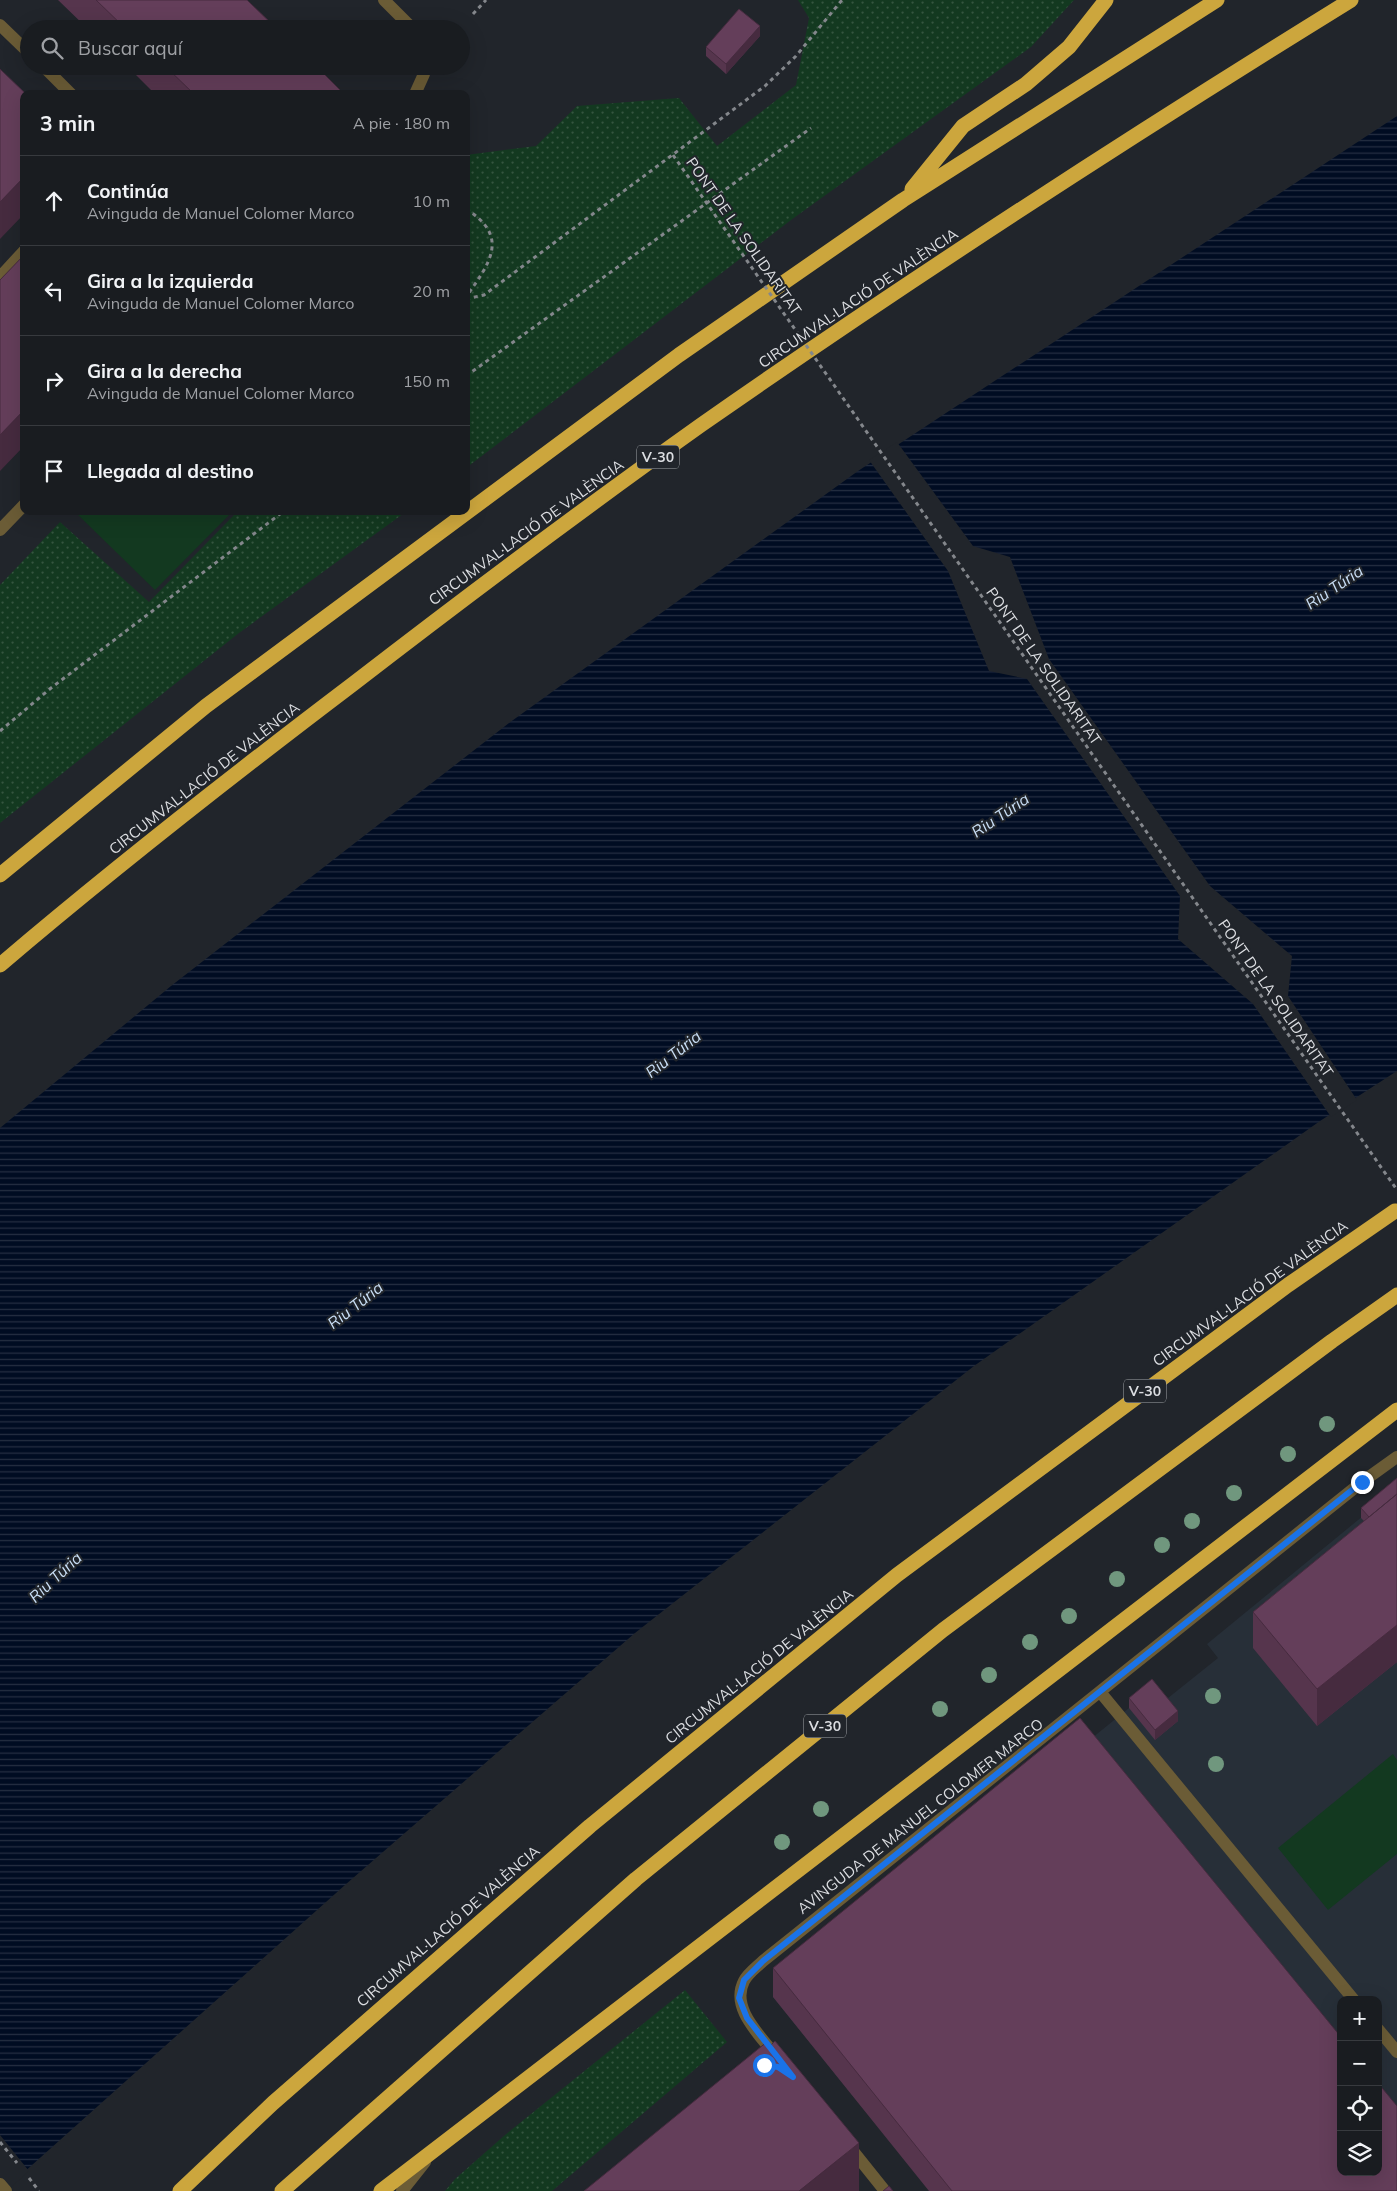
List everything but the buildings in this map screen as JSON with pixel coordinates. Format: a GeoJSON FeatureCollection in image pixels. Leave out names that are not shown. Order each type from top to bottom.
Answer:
{"type":"FeatureCollection","features":[{"type":"Feature","properties":{"kind":"highway"},"geometry":{"type":"LineString","coordinates":[[903,200],[963,126],[1026,84],[1069,47],[1106,0]]}},
{"type":"Feature","properties":{"kind":"highway"},"geometry":{"type":"LineString","coordinates":[[470,510],[679,355],[903,200],[1216,0]]}},
{"type":"Feature","properties":{"kind":"highway","name":"CIRCUMVAL·LACIÓ DE VALÈNCIA"},"geometry":{"type":"LineString","coordinates":[[0,965],[259,756],[477,589],[701,426],[946,259],[1170,112],[1351,0]]}},
{"type":"Feature","properties":{"kind":"highway"},"geometry":{"type":"LineString","coordinates":[[0,876],[206,706],[463,515]]}},
{"type":"Feature","properties":{"kind":"highway","name":"CIRCUMVAL·LACIÓ DE VALÈNCIA"},"geometry":{"type":"LineString","coordinates":[[180,2191],[273,2104],[590,1826],[890,1582],[1288,1284],[1395,1211]]}},
{"type":"Feature","properties":{"kind":"highway","name":"V-30"},"geometry":{"type":"LineString","coordinates":[[282,2191],[636,1879],[943,1630],[1332,1340],[1397,1295]]}},
{"type":"Feature","properties":{"kind":"highway"},"geometry":{"type":"LineString","coordinates":[[380,2191],[1397,1410]]}},
{"type":"Feature","properties":{"kind":"street"},"geometry":{"type":"LineString","coordinates":[[384,0],[404,20]]}},
{"type":"Feature","properties":{"kind":"street"},"geometry":{"type":"LineString","coordinates":[[0,26],[20,45]]}},
{"type":"Feature","properties":{"kind":"street"},"geometry":{"type":"LineString","coordinates":[[52,75],[67,90]]}},
{"type":"Feature","properties":{"kind":"street"},"geometry":{"type":"LineString","coordinates":[[417,90],[422,75]]}},
{"type":"Feature","properties":{"kind":"street"},"geometry":{"type":"LineString","coordinates":[[0,277],[20,255]]}},
{"type":"Feature","properties":{"kind":"street"},"geometry":{"type":"LineString","coordinates":[[0,530],[20,509]]}},
{"type":"Feature","properties":{"kind":"street","name":"AVINGUDA DE MANUEL COLOMER MARCO"},"geometry":{"type":"LineString","coordinates":[[777,2065],[747,2018],[739,1998],[744,1980],[763,1961],[1101,1693],[1362,1482],[1397,1457]]}},
{"type":"Feature","properties":{"kind":"street"},"geometry":{"type":"LineString","coordinates":[[1101,1693],[1351,1996]]}},
{"type":"Feature","properties":{"kind":"street"},"geometry":{"type":"LineString","coordinates":[[1382,2034],[1397,2052]]}},
{"type":"Feature","properties":{"kind":"street"},"geometry":{"type":"LineString","coordinates":[[842,2138],[885,2191]]}},
{"type":"Feature","properties":{"kind":"street"},"geometry":{"type":"LineString","coordinates":[[402,2191],[437,2147]]}},
{"type":"Feature","properties":{"kind":"street"},"geometry":{"type":"LineString","coordinates":[[0,2184],[6,2191]]}},
{"type":"Feature","properties":{"kind":"path"},"geometry":{"type":"LineString","coordinates":[[473,14],[486,0]]}},
{"type":"Feature","properties":{"kind":"path","name":"PONT DE LA SOLIDARITAT"},"geometry":{"type":"LineString","coordinates":[[470,297],[484,295],[765,86],[796,56],[842,0]]}},
{"type":"Feature","properties":{"kind":"path"},"geometry":{"type":"LineString","coordinates":[[470,373],[811,128]]}},
{"type":"Feature","properties":{"kind":"path","name":"PONT DE LA SOLIDARITAT"},"geometry":{"type":"LineString","coordinates":[[674,155],[1397,1190]]}},
{"type":"Feature","properties":{"kind":"path"},"geometry":{"type":"LineString","coordinates":[[470,211],[478,216],[488,229],[494,249],[484,273],[470,292]]}},
{"type":"Feature","properties":{"kind":"path"},"geometry":{"type":"LineString","coordinates":[[0,731],[58,682],[279,515]]}},
{"type":"Feature","properties":{"kind":"shaded area"},"geometry":{"type":"Polygon","coordinates":[[[1397,1488],[1397,2191],[930,2191],[773,1997],[1129,1708],[1163,1702],[1218,1658],[1207,1644],[1397,1488]]]}},
{"type":"Feature","properties":{"kind":"green space"},"geometry":{"type":"Polygon","coordinates":[[[798,0],[1074,0],[1031,47],[791,220],[470,465],[470,154],[536,146],[577,106],[679,98],[717,146],[796,85],[809,18],[798,0]]]}},
{"type":"Feature","properties":{"kind":"green space"},"geometry":{"type":"Polygon","coordinates":[[[78,515],[229,515],[155,590],[78,515]]]}},
{"type":"Feature","properties":{"kind":"green space"},"geometry":{"type":"Polygon","coordinates":[[[234,515],[401,515],[239,633],[0,823],[0,585],[60,522],[149,602],[234,515]]]}},
{"type":"Feature","properties":{"kind":"green space"},"geometry":{"type":"Polygon","coordinates":[[[1393,1754],[1397,1760],[1397,1854],[1328,1910],[1278,1848],[1393,1754]]]}},
{"type":"Feature","properties":{"kind":"green space"},"geometry":{"type":"Polygon","coordinates":[[[685,1990],[727,2042],[552,2191],[445,2191],[455,2179],[505,2135],[685,1990]]]}},
{"type":"Feature","properties":{"kind":"water","name":"Riu Túria"},"geometry":{"type":"Polygon","coordinates":[[[1397,116],[1397,1071],[1320,1121],[974,1366],[635,1633],[345,1885],[3,2191],[0,2191],[0,1128],[171,986],[509,723],[858,471],[1397,116]]]}},
{"type":"Feature","properties":{"kind":"pier"},"geometry":{"type":"Polygon","coordinates":[[[897,442],[973,546],[1010,557],[1049,659],[1210,886],[1292,956],[1288,996],[1357,1100],[1331,1117],[1253,1004],[1178,939],[1180,896],[1027,679],[989,671],[948,571],[869,460],[897,442]]]}},
{"type":"Feature","properties":{"kind":"pier"},"geometry":{"type":"Polygon","coordinates":[[[0,2135],[29,2171],[7,2191],[0,2191],[0,2135]]]}},
{"type":"Feature","properties":{"kind":"route"},"geometry":{"type":"LineString","coordinates":[[764,2065],[778,2067],[793,2077],[747,2018],[739,1998],[744,1980],[763,1961],[1101,1693],[1362,1482]]}}]}
